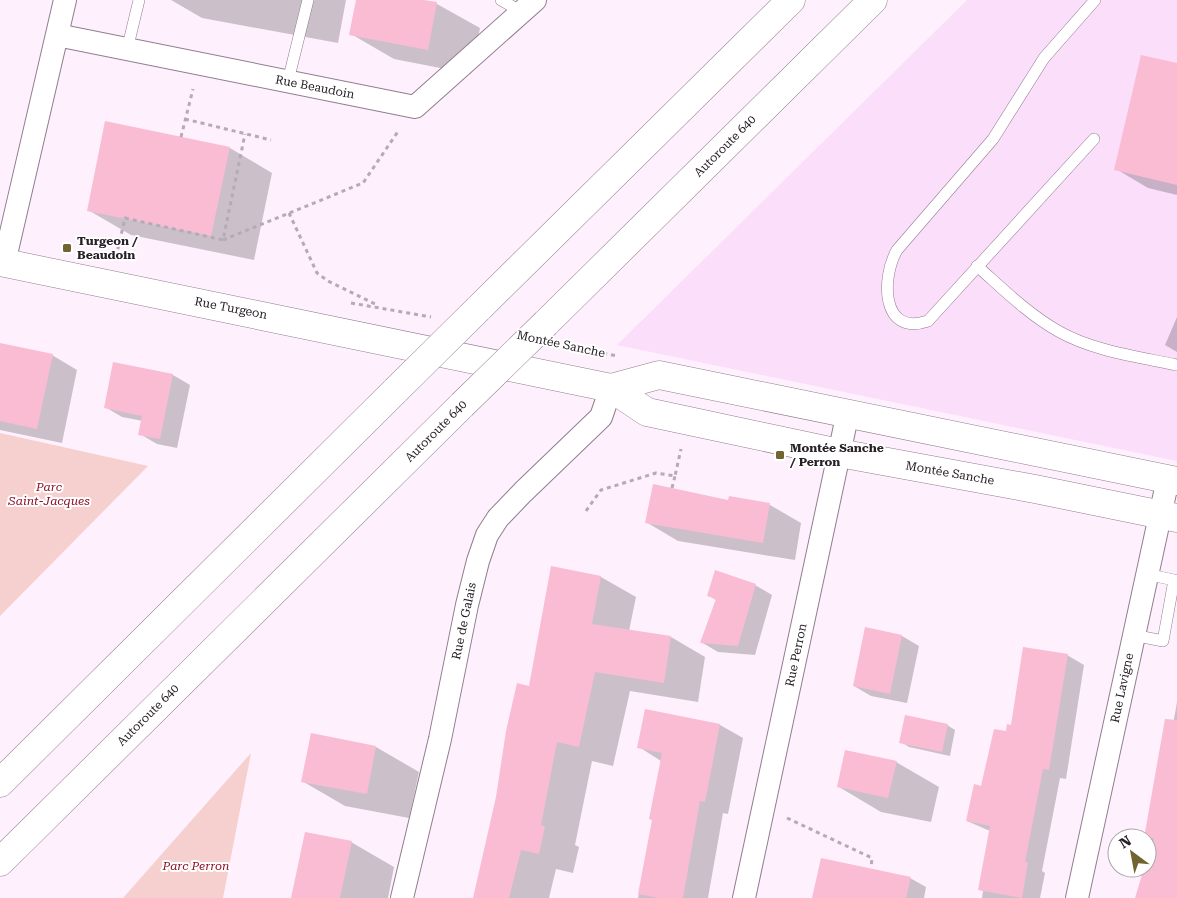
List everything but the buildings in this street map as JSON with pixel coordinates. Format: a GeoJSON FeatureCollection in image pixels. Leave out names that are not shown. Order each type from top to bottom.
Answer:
{"type":"FeatureCollection","features":[{"type":"Feature","properties":{"kind":"main road"},"geometry":{"type":"LineString","coordinates":[[0,783],[791,0]]}},
{"type":"Feature","properties":{"kind":"main road","name":"Autoroute 640"},"geometry":{"type":"LineString","coordinates":[[0,862],[462,405],[550,333],[873,0]]}},
{"type":"Feature","properties":{"kind":"main road","name":"Rue Turgeon"},"geometry":{"type":"LineString","coordinates":[[2,262],[462,357]]}},
{"type":"Feature","properties":{"kind":"main road","name":"Montée Sanche"},"geometry":{"type":"LineString","coordinates":[[462,357],[611,388],[647,412],[839,453],[1035,488],[1168,516]]}},
{"type":"Feature","properties":{"kind":"main road","name":"Montée Sanche"},"geometry":{"type":"LineString","coordinates":[[611,388],[659,375],[848,412],[1172,480]]}},
{"type":"Feature","properties":{"kind":"street"},"geometry":{"type":"LineString","coordinates":[[2,262],[65,0]]}},
{"type":"Feature","properties":{"kind":"street"},"geometry":{"type":"LineString","coordinates":[[415,107],[528,6]]}},
{"type":"Feature","properties":{"kind":"street","name":"Rue Beaudoin"},"geometry":{"type":"LineString","coordinates":[[57,35],[415,107]]}},
{"type":"Feature","properties":{"kind":"street","name":"Rue de Galais"},"geometry":{"type":"LineString","coordinates":[[402,898],[440,738],[469,596],[487,535],[498,518],[601,416],[611,388]]}},
{"type":"Feature","properties":{"kind":"street","name":"Rue Perron"},"geometry":{"type":"LineString","coordinates":[[744,898],[848,412]]}},
{"type":"Feature","properties":{"kind":"street","name":"Rue Lavigne"},"geometry":{"type":"LineString","coordinates":[[1077,898],[1146,574],[1168,516],[1172,480]]}},
{"type":"Feature","properties":{"kind":"lane"},"geometry":{"type":"LineString","coordinates":[[127,50],[140,0]]}},
{"type":"Feature","properties":{"kind":"lane"},"geometry":{"type":"LineString","coordinates":[[288,82],[308,0]]}},
{"type":"Feature","properties":{"kind":"lane"},"geometry":{"type":"LineString","coordinates":[[502,0],[528,6]]}},
{"type":"Feature","properties":{"kind":"lane"},"geometry":{"type":"LineString","coordinates":[[1094,139],[928,321],[918,324],[901,320],[888,301],[886,276],[890,260],[993,139],[1044,58],[1095,0]]}},
{"type":"Feature","properties":{"kind":"lane"},"geometry":{"type":"LineString","coordinates":[[977,266],[1031,313],[1060,332],[1087,343],[1177,366]]}},
{"type":"Feature","properties":{"kind":"lane"},"geometry":{"type":"LineString","coordinates":[[1133,635],[1164,641],[1176,580],[1146,574]]}},
{"type":"Feature","properties":{"kind":"path"},"geometry":{"type":"LineString","coordinates":[[181,137],[200,65]]}},
{"type":"Feature","properties":{"kind":"path"},"geometry":{"type":"LineString","coordinates":[[116,258],[125,218],[223,240],[363,183],[415,107]]}},
{"type":"Feature","properties":{"kind":"path"},"geometry":{"type":"LineString","coordinates":[[185,119],[271,140]]}},
{"type":"Feature","properties":{"kind":"path"},"geometry":{"type":"LineString","coordinates":[[223,240],[245,134]]}},
{"type":"Feature","properties":{"kind":"path"},"geometry":{"type":"LineString","coordinates":[[289,213],[317,273],[359,297],[391,309],[439,319]]}},
{"type":"Feature","properties":{"kind":"path","name":"Montée Sanche"},"geometry":{"type":"LineString","coordinates":[[550,333],[622,357]]}},
{"type":"Feature","properties":{"kind":"path"},"geometry":{"type":"LineString","coordinates":[[672,488],[687,420]]}},
{"type":"Feature","properties":{"kind":"path"},"geometry":{"type":"LineString","coordinates":[[586,511],[601,490],[656,473],[675,476]]}},
{"type":"Feature","properties":{"kind":"path"},"geometry":{"type":"LineString","coordinates":[[764,807],[872,858],[871,868]]}},
{"type":"Feature","properties":{"kind":"shaded area"},"geometry":{"type":"Polygon","coordinates":[[[967,0],[1177,0],[1177,461],[617,345],[967,0]]]}},
{"type":"Feature","properties":{"kind":"green space","name":"Parc Saint-Jacques"},"geometry":{"type":"Polygon","coordinates":[[[0,433],[148,466],[0,616],[0,433]]]}},
{"type":"Feature","properties":{"kind":"green space","name":"Parc Perron"},"geometry":{"type":"Polygon","coordinates":[[[251,753],[223,898],[123,898],[251,753]]]}},
{"type":"Feature","properties":{"kind":"place","name":"Turgeon / Beaudoin"},"geometry":{"type":"Point","coordinates":[67,248]}},
{"type":"Feature","properties":{"kind":"place","name":"Montée Sanche / Perron"},"geometry":{"type":"Point","coordinates":[780,455]}}]}
